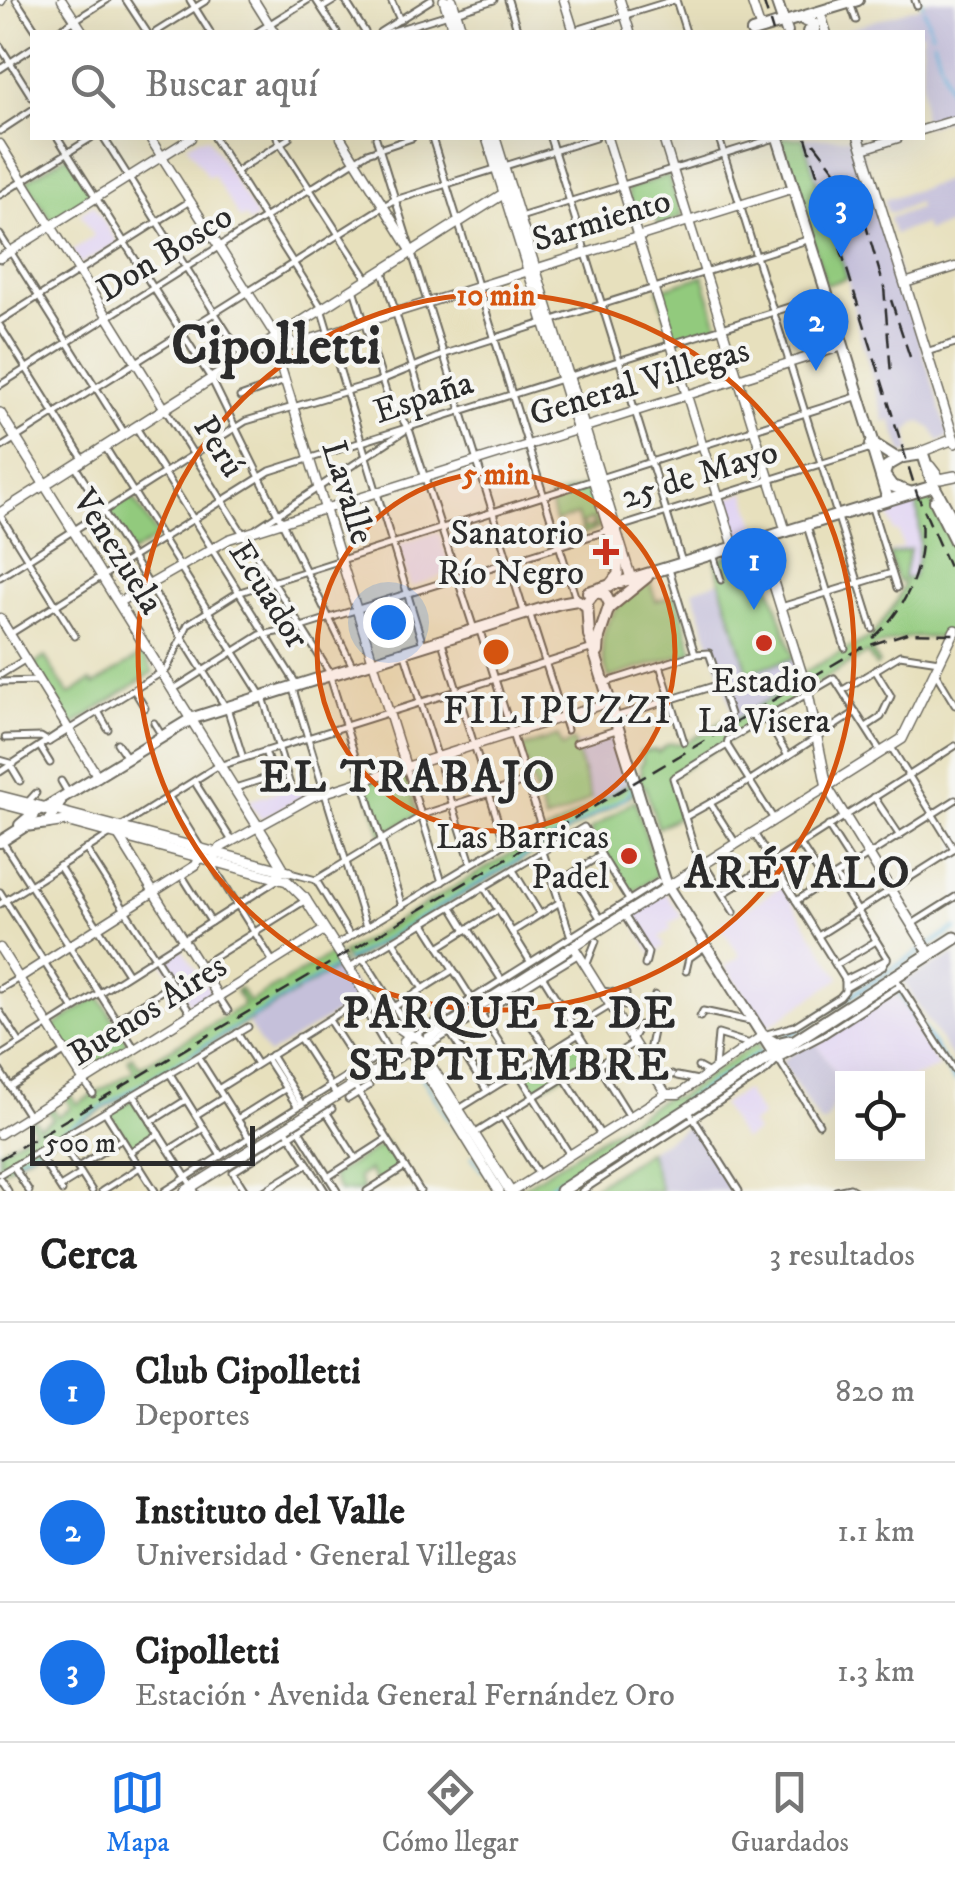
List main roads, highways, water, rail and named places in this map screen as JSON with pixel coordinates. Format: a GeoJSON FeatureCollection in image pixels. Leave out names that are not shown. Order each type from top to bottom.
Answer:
{"type":"FeatureCollection","features":[{"type":"Feature","properties":{"kind":"highway"},"geometry":{"type":"LineString","coordinates":[[762,1036],[776,1044],[789,1041],[898,981],[955,938]]}},
{"type":"Feature","properties":{"kind":"highway"},"geometry":{"type":"LineString","coordinates":[[701,1102],[845,1010]]}},
{"type":"Feature","properties":{"kind":"highway"},"geometry":{"type":"LineString","coordinates":[[756,1062],[763,1052],[762,1036]]}},
{"type":"Feature","properties":{"kind":"highway"},"geometry":{"type":"LineString","coordinates":[[561,1191],[691,1114],[701,1102],[756,1062],[775,1055],[789,1041]]}},
{"type":"Feature","properties":{"kind":"main road"},"geometry":{"type":"LineString","coordinates":[[444,0],[461,30]]}},
{"type":"Feature","properties":{"kind":"main road"},"geometry":{"type":"LineString","coordinates":[[452,0],[454,30]]}},
{"type":"Feature","properties":{"kind":"main road"},"geometry":{"type":"LineString","coordinates":[[776,0],[785,29]]}},
{"type":"Feature","properties":{"kind":"main road"},"geometry":{"type":"LineString","coordinates":[[785,29],[852,1]]}},
{"type":"Feature","properties":{"kind":"main road"},"geometry":{"type":"LineString","coordinates":[[785,29],[820,13]]}},
{"type":"Feature","properties":{"kind":"main road"},"geometry":{"type":"LineString","coordinates":[[820,13],[822,30]]}},
{"type":"Feature","properties":{"kind":"main road"},"geometry":{"type":"LineString","coordinates":[[804,20],[814,24],[813,30]]}},
{"type":"Feature","properties":{"kind":"main road"},"geometry":{"type":"LineString","coordinates":[[488,140],[508,191],[631,583]]}},
{"type":"Feature","properties":{"kind":"main road"},"geometry":{"type":"LineString","coordinates":[[495,140],[500,167]]}},
{"type":"Feature","properties":{"kind":"main road"},"geometry":{"type":"LineString","coordinates":[[777,140],[874,444],[888,500]]}},
{"type":"Feature","properties":{"kind":"main road"},"geometry":{"type":"LineString","coordinates":[[860,140],[926,352],[951,416],[954,441],[888,466],[885,477],[896,488],[922,490],[932,496],[955,524]]}},
{"type":"Feature","properties":{"kind":"main road"},"geometry":{"type":"LineString","coordinates":[[0,514],[248,356],[276,344],[288,331],[508,191]]}},
{"type":"Feature","properties":{"kind":"main road"},"geometry":{"type":"LineString","coordinates":[[288,331],[286,338],[293,344]]}},
{"type":"Feature","properties":{"kind":"main road","name":"Venezuela"},"geometry":{"type":"LineString","coordinates":[[0,413],[221,765],[285,875],[306,900],[362,998],[416,1045]]}},
{"type":"Feature","properties":{"kind":"main road"},"geometry":{"type":"LineString","coordinates":[[875,448],[913,456],[939,478],[955,478]]}},
{"type":"Feature","properties":{"kind":"main road"},"geometry":{"type":"LineString","coordinates":[[913,456],[922,490]]}},
{"type":"Feature","properties":{"kind":"main road"},"geometry":{"type":"LineString","coordinates":[[606,683],[598,652],[602,628],[611,607],[631,583],[682,562],[955,478]]}},
{"type":"Feature","properties":{"kind":"main road"},"geometry":{"type":"LineString","coordinates":[[943,510],[955,541]]}},
{"type":"Feature","properties":{"kind":"main road"},"geometry":{"type":"LineString","coordinates":[[590,598],[616,580],[620,566],[613,529]]}},
{"type":"Feature","properties":{"kind":"main road"},"geometry":{"type":"LineString","coordinates":[[760,540],[808,692],[827,788],[930,954]]}},
{"type":"Feature","properties":{"kind":"main road"},"geometry":{"type":"LineString","coordinates":[[590,598],[709,555]]}},
{"type":"Feature","properties":{"kind":"main road"},"geometry":{"type":"LineString","coordinates":[[1,839],[192,718],[560,603],[608,597],[611,607]]}},
{"type":"Feature","properties":{"kind":"main road"},"geometry":{"type":"LineString","coordinates":[[590,598],[598,615],[611,607]]}},
{"type":"Feature","properties":{"kind":"main road"},"geometry":{"type":"LineString","coordinates":[[590,598],[593,648],[663,884],[775,1055]]}},
{"type":"Feature","properties":{"kind":"main road"},"geometry":{"type":"LineString","coordinates":[[190,1186],[252,1143],[297,1120],[333,1091],[356,1089],[416,1045],[624,915],[663,884],[704,865],[886,750],[904,736],[955,630]]}},
{"type":"Feature","properties":{"kind":"main road"},"geometry":{"type":"LineString","coordinates":[[612,702],[620,729]]}},
{"type":"Feature","properties":{"kind":"main road"},"geometry":{"type":"LineString","coordinates":[[0,799],[64,820],[116,830]]}},
{"type":"Feature","properties":{"kind":"main road"},"geometry":{"type":"LineString","coordinates":[[0,799],[27,802],[43,814],[285,875]]}},
{"type":"Feature","properties":{"kind":"main road"},"geometry":{"type":"LineString","coordinates":[[394,1060],[416,1045]]}},
{"type":"Feature","properties":{"kind":"main road"},"geometry":{"type":"LineString","coordinates":[[416,1045],[511,1191]]}},
{"type":"Feature","properties":{"kind":"main road"},"geometry":{"type":"LineString","coordinates":[[416,1045],[499,1191]]}},
{"type":"Feature","properties":{"kind":"waterway"},"geometry":{"type":"LineString","coordinates":[[921,0],[923,6]]}},
{"type":"Feature","properties":{"kind":"waterway"},"geometry":{"type":"LineString","coordinates":[[924,10],[932,33]]}},
{"type":"Feature","properties":{"kind":"waterway"},"geometry":{"type":"LineString","coordinates":[[934,41],[955,107]]}},
{"type":"Feature","properties":{"kind":"waterway"},"geometry":{"type":"LineString","coordinates":[[347,961],[626,796],[633,786]]}},
{"type":"Feature","properties":{"kind":"waterway"},"geometry":{"type":"LineString","coordinates":[[928,946],[955,929]]}},
{"type":"Feature","properties":{"kind":"waterway"},"geometry":{"type":"LineString","coordinates":[[785,1038],[924,949]]}},
{"type":"Feature","properties":{"kind":"waterway"},"geometry":{"type":"LineString","coordinates":[[14,1164],[340,964]]}},
{"type":"Feature","properties":{"kind":"waterway"},"geometry":{"type":"LineString","coordinates":[[899,992],[955,1080]]}},
{"type":"Feature","properties":{"kind":"waterway"},"geometry":{"type":"LineString","coordinates":[[544,1191],[761,1053]]}},
{"type":"Feature","properties":{"kind":"waterway"},"geometry":{"type":"LineString","coordinates":[[416,1062],[413,1063],[451,1122]]}},
{"type":"Feature","properties":{"kind":"waterway"},"geometry":{"type":"LineString","coordinates":[[453,1126],[456,1131]]}},
{"type":"Feature","properties":{"kind":"waterway"},"geometry":{"type":"LineString","coordinates":[[472,1156],[482,1171]]}},
{"type":"Feature","properties":{"kind":"waterway"},"geometry":{"type":"LineString","coordinates":[[572,1191],[583,1184]]}},
{"type":"Feature","properties":{"kind":"railway"},"geometry":{"type":"LineString","coordinates":[[763,0],[772,30]]}},
{"type":"Feature","properties":{"kind":"railway"},"geometry":{"type":"LineString","coordinates":[[807,140],[917,494],[955,581]]}},
{"type":"Feature","properties":{"kind":"railway"},"geometry":{"type":"LineString","coordinates":[[814,143],[862,212],[884,287],[891,374]]}},
{"type":"Feature","properties":{"kind":"railway"},"geometry":{"type":"LineString","coordinates":[[891,300],[910,357]]}},
{"type":"Feature","properties":{"kind":"railway"},"geometry":{"type":"LineString","coordinates":[[873,638],[896,613],[912,584],[920,552],[921,518]]}},
{"type":"Feature","properties":{"kind":"railway"},"geometry":{"type":"LineString","coordinates":[[0,1159],[861,648],[907,633],[955,634]]}},
{"type":"Feature","properties":{"kind":"place","name":"Cipolletti"},"geometry":{"type":"Point","coordinates":[841,257]}},
{"type":"Feature","properties":{"kind":"place","name":"Instituto del Valle"},"geometry":{"type":"Point","coordinates":[816,371]}},
{"type":"Feature","properties":{"kind":"place","name":"Sanatorio Río Negro"},"geometry":{"type":"Point","coordinates":[606,552]}},
{"type":"Feature","properties":{"kind":"place","name":"Club Cipolletti"},"geometry":{"type":"Point","coordinates":[754,610]}},
{"type":"Feature","properties":{"kind":"place","name":"Estadio La Visera"},"geometry":{"type":"Point","coordinates":[764,643]}},
{"type":"Feature","properties":{"kind":"place","name":"Las Barricas Padel"},"geometry":{"type":"Point","coordinates":[629,856]}},
{"type":"Feature","properties":{"kind":"district","name":"Cipolletti"},"geometry":{"type":"Point","coordinates":[276,344]}},
{"type":"Feature","properties":{"kind":"district","name":"FILIPUZZI"},"geometry":{"type":"Point","coordinates":[558,709]}},
{"type":"Feature","properties":{"kind":"district","name":"EL TRABAJO"},"geometry":{"type":"Point","coordinates":[408,775]}},
{"type":"Feature","properties":{"kind":"district","name":"ARÉVALO"},"geometry":{"type":"Point","coordinates":[798,871]}},
{"type":"Feature","properties":{"kind":"district","name":"PARQUE 12 DE SEPTIEMBRE"},"geometry":{"type":"Point","coordinates":[510,1037]}}]}
